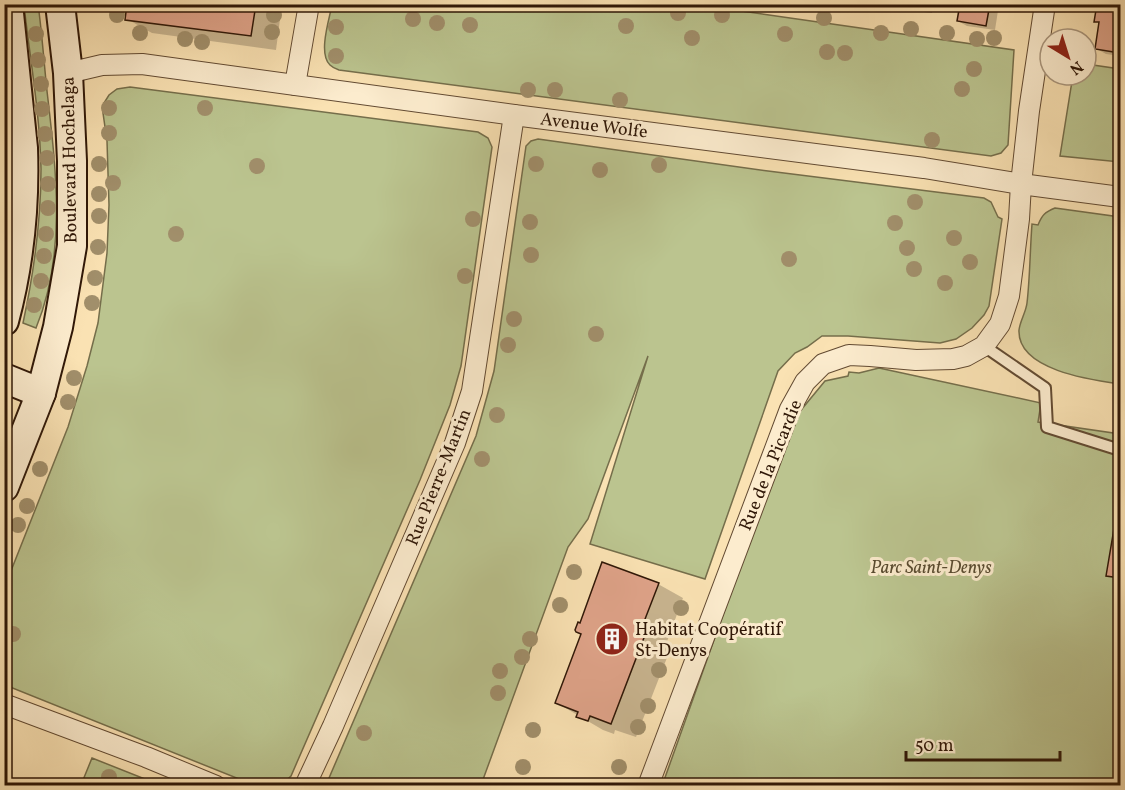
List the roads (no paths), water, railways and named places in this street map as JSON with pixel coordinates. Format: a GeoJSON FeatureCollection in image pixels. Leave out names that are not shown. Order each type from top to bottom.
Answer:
{"type":"FeatureCollection","features":[{"type":"Feature","properties":{"kind":"main road"},"geometry":{"type":"LineString","coordinates":[[4,321],[10,299],[21,231],[24,171],[8,4]]}},
{"type":"Feature","properties":{"kind":"main road","name":"Boulevard Hochelaga"},"geometry":{"type":"LineString","coordinates":[[4,487],[41,393],[58,327],[72,246],[72,161],[68,73],[60,4]]}},
{"type":"Feature","properties":{"kind":"main road"},"geometry":{"type":"LineString","coordinates":[[4,378],[41,393]]}},
{"type":"Feature","properties":{"kind":"street"},"geometry":{"type":"LineString","coordinates":[[295,85],[309,4]]}},
{"type":"Feature","properties":{"kind":"street"},"geometry":{"type":"LineString","coordinates":[[984,346],[1000,324],[1009,296],[1029,111],[1045,4]]}},
{"type":"Feature","properties":{"kind":"street","name":"Avenue Wolfe"},"geometry":{"type":"LineString","coordinates":[[68,73],[102,65],[142,64],[924,168],[1120,197]]}},
{"type":"Feature","properties":{"kind":"street","name":"Rue Pierre-Martin"},"geometry":{"type":"LineString","coordinates":[[304,786],[333,726],[459,433],[472,391],[514,115]]}},
{"type":"Feature","properties":{"kind":"street","name":"Rue de la Picardie"},"geometry":{"type":"LineString","coordinates":[[648,786],[790,409],[805,382],[823,364],[849,355],[916,360],[953,359],[966,356],[984,346]]}},
{"type":"Feature","properties":{"kind":"street"},"geometry":{"type":"LineString","coordinates":[[4,704],[216,786]]}},
{"type":"Feature","properties":{"kind":"lane"},"geometry":{"type":"LineString","coordinates":[[984,346],[1045,388],[1047,427],[1120,450]]}},
{"type":"Feature","properties":{"kind":"place","name":"Habitat Coopératif St-Denys"},"geometry":{"type":"Point","coordinates":[612,639]}},
{"type":"Feature","properties":{"kind":"park label","name":"Parc Saint-Denys"},"geometry":{"type":"Point","coordinates":[931,567]}}]}
